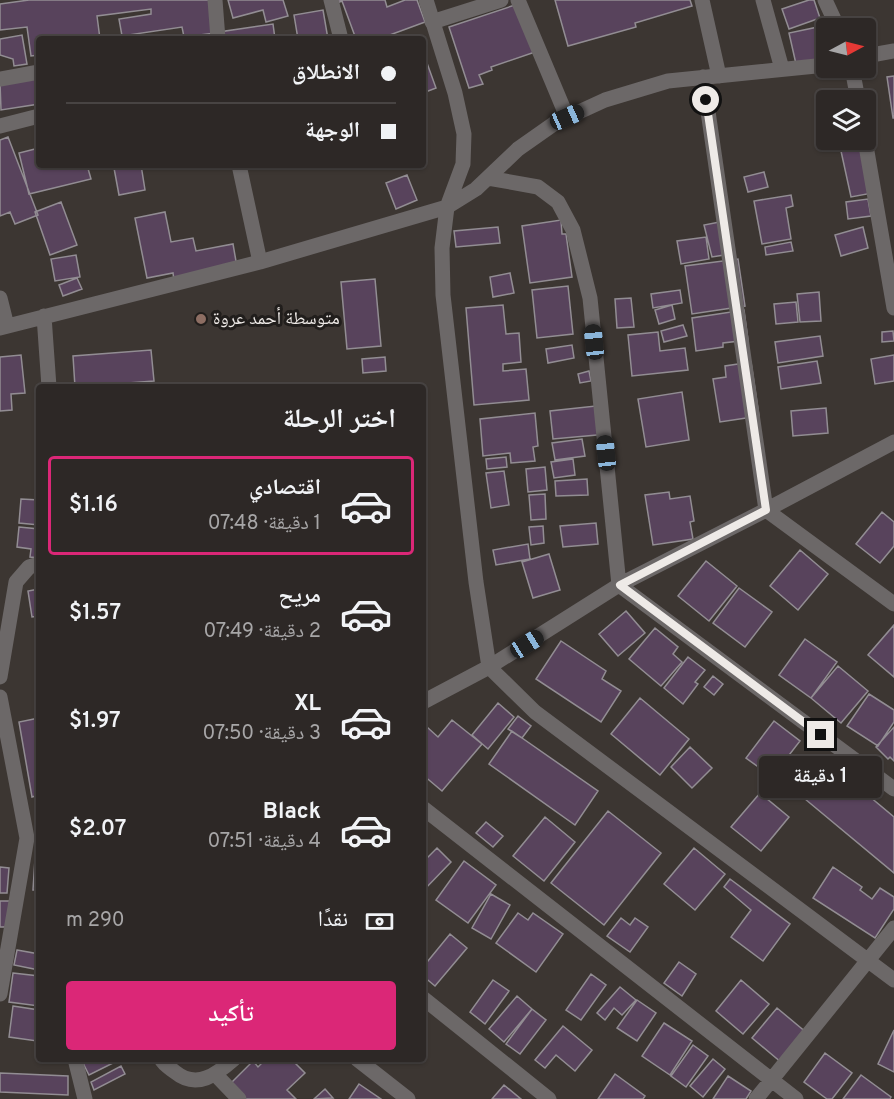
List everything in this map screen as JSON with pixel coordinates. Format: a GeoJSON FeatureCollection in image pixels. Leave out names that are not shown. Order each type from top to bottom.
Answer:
{"type":"FeatureCollection","features":[{"type":"Feature","properties":{"kind":"street"},"geometry":{"type":"LineString","coordinates":[[214,0],[218,36]]}},
{"type":"Feature","properties":{"kind":"street"},"geometry":{"type":"LineString","coordinates":[[332,0],[340,36]]}},
{"type":"Feature","properties":{"kind":"street"},"geometry":{"type":"LineString","coordinates":[[426,0],[432,22],[430,39],[455,93],[464,134],[463,164],[447,207],[442,248],[443,295],[476,582],[489,667],[535,712],[894,980]]}},
{"type":"Feature","properties":{"kind":"street"},"geometry":{"type":"LineString","coordinates":[[432,22],[501,0]]}},
{"type":"Feature","properties":{"kind":"street"},"geometry":{"type":"LineString","coordinates":[[518,0],[567,117]]}},
{"type":"Feature","properties":{"kind":"street"},"geometry":{"type":"LineString","coordinates":[[702,0],[719,76]]}},
{"type":"Feature","properties":{"kind":"street"},"geometry":{"type":"LineString","coordinates":[[763,0],[782,69]]}},
{"type":"Feature","properties":{"kind":"street"},"geometry":{"type":"LineString","coordinates":[[825,0],[833,18]]}},
{"type":"Feature","properties":{"kind":"street"},"geometry":{"type":"LineString","coordinates":[[876,54],[894,51]]}},
{"type":"Feature","properties":{"kind":"street"},"geometry":{"type":"LineString","coordinates":[[0,298],[4,327],[260,262],[447,207],[476,189],[518,149],[555,123],[605,100],[668,81],[816,66]]}},
{"type":"Feature","properties":{"kind":"street"},"geometry":{"type":"LineString","coordinates":[[0,79],[36,73]]}},
{"type":"Feature","properties":{"kind":"street"},"geometry":{"type":"LineString","coordinates":[[703,77],[766,510],[894,604]]}},
{"type":"Feature","properties":{"kind":"street"},"geometry":{"type":"LineString","coordinates":[[0,126],[36,117]]}},
{"type":"Feature","properties":{"kind":"street"},"geometry":{"type":"LineString","coordinates":[[867,150],[894,308]]}},
{"type":"Feature","properties":{"kind":"street"},"geometry":{"type":"LineString","coordinates":[[240,168],[260,262]]}},
{"type":"Feature","properties":{"kind":"street"},"geometry":{"type":"LineString","coordinates":[[488,178],[538,187],[558,202],[573,230],[590,298],[620,585],[894,789]]}},
{"type":"Feature","properties":{"kind":"street"},"geometry":{"type":"LineString","coordinates":[[44,316],[49,384]]}},
{"type":"Feature","properties":{"kind":"street"},"geometry":{"type":"LineString","coordinates":[[426,700],[489,667],[620,585],[894,442]]}},
{"type":"Feature","properties":{"kind":"street"},"geometry":{"type":"LineString","coordinates":[[0,677],[16,582],[29,567],[36,565]]}},
{"type":"Feature","properties":{"kind":"street"},"geometry":{"type":"LineString","coordinates":[[0,697],[27,838],[0,994]]}},
{"type":"Feature","properties":{"kind":"street"},"geometry":{"type":"LineString","coordinates":[[426,810],[796,1099]]}},
{"type":"Feature","properties":{"kind":"street"},"geometry":{"type":"LineString","coordinates":[[756,1099],[894,928]]}},
{"type":"Feature","properties":{"kind":"street"},"geometry":{"type":"LineString","coordinates":[[426,1000],[549,1099]]}},
{"type":"Feature","properties":{"kind":"street"},"geometry":{"type":"LineString","coordinates":[[76,1062],[85,1099]]}},
{"type":"Feature","properties":{"kind":"street"},"geometry":{"type":"LineString","coordinates":[[162,1062],[179,1076],[196,1081],[216,1075],[231,1062]]}},
{"type":"Feature","properties":{"kind":"street"},"geometry":{"type":"LineString","coordinates":[[361,1062],[408,1099]]}},
{"type":"Feature","properties":{"kind":"street"},"geometry":{"type":"LineString","coordinates":[[216,1075],[239,1099]]}},
{"type":"Feature","properties":{"kind":"building"},"geometry":{"type":"Polygon","coordinates":[[[29,0],[218,0],[223,32],[184,36],[182,27],[122,36],[119,19],[151,14],[151,9],[97,16],[100,36],[36,36],[36,55],[31,56],[27,27],[0,30],[0,4],[29,0]]]}},
{"type":"Feature","properties":{"kind":"building"},"geometry":{"type":"Polygon","coordinates":[[[228,0],[283,0],[288,16],[266,22],[263,10],[233,18],[228,0]]]}},
{"type":"Feature","properties":{"kind":"building"},"geometry":{"type":"Polygon","coordinates":[[[336,0],[385,0],[387,7],[405,0],[417,0],[425,22],[387,36],[355,36],[342,1],[337,3],[336,0]]]}},
{"type":"Feature","properties":{"kind":"building"},"geometry":{"type":"Polygon","coordinates":[[[555,0],[690,0],[692,6],[635,23],[636,27],[568,46],[555,0]]]}},
{"type":"Feature","properties":{"kind":"building"},"geometry":{"type":"Polygon","coordinates":[[[814,0],[820,18],[789,29],[782,9],[814,0]]]}},
{"type":"Feature","properties":{"kind":"building"},"geometry":{"type":"Polygon","coordinates":[[[518,4],[535,52],[491,67],[492,70],[479,75],[483,84],[469,88],[449,27],[518,4]]]}},
{"type":"Feature","properties":{"kind":"building"},"geometry":{"type":"Polygon","coordinates":[[[323,10],[327,36],[298,36],[294,15],[323,10]]]}},
{"type":"Feature","properties":{"kind":"building"},"geometry":{"type":"Polygon","coordinates":[[[273,24],[275,36],[220,36],[219,32],[273,24]]]}},
{"type":"Feature","properties":{"kind":"building"},"geometry":{"type":"Polygon","coordinates":[[[816,27],[816,60],[796,64],[789,33],[816,27]]]}},
{"type":"Feature","properties":{"kind":"building"},"geometry":{"type":"Polygon","coordinates":[[[22,35],[27,64],[14,66],[13,59],[0,55],[0,39],[22,35]]]}},
{"type":"Feature","properties":{"kind":"building"},"geometry":{"type":"Polygon","coordinates":[[[426,60],[436,88],[426,92],[426,60]]]}},
{"type":"Feature","properties":{"kind":"building"},"geometry":{"type":"Polygon","coordinates":[[[894,76],[894,118],[893,118],[887,77],[894,76]]]}},
{"type":"Feature","properties":{"kind":"building"},"geometry":{"type":"Polygon","coordinates":[[[36,77],[36,104],[1,110],[0,83],[36,77]]]}},
{"type":"Feature","properties":{"kind":"building"},"geometry":{"type":"Polygon","coordinates":[[[8,137],[38,215],[15,224],[10,212],[0,216],[0,140],[8,137]]]}},
{"type":"Feature","properties":{"kind":"building"},"geometry":{"type":"Polygon","coordinates":[[[36,149],[36,168],[88,168],[91,179],[29,194],[19,153],[36,149]]]}},
{"type":"Feature","properties":{"kind":"building"},"geometry":{"type":"Polygon","coordinates":[[[870,150],[878,192],[851,197],[841,151],[870,150]]]}},
{"type":"Feature","properties":{"kind":"building"},"geometry":{"type":"Polygon","coordinates":[[[114,168],[141,168],[145,190],[119,195],[114,168]]]}},
{"type":"Feature","properties":{"kind":"building"},"geometry":{"type":"Polygon","coordinates":[[[764,172],[768,187],[748,192],[744,177],[764,172]]]}},
{"type":"Feature","properties":{"kind":"building"},"geometry":{"type":"Polygon","coordinates":[[[407,175],[417,200],[396,209],[386,183],[407,175]]]}},
{"type":"Feature","properties":{"kind":"building"},"geometry":{"type":"Polygon","coordinates":[[[791,195],[793,206],[786,208],[791,239],[762,244],[754,201],[791,195]]]}},
{"type":"Feature","properties":{"kind":"building"},"geometry":{"type":"Polygon","coordinates":[[[868,199],[871,216],[848,219],[846,202],[868,199]]]}},
{"type":"Feature","properties":{"kind":"building"},"geometry":{"type":"Polygon","coordinates":[[[61,202],[77,245],[50,255],[35,212],[61,202]]]}},
{"type":"Feature","properties":{"kind":"building"},"geometry":{"type":"Polygon","coordinates":[[[165,212],[171,242],[193,238],[196,251],[233,244],[237,267],[174,280],[173,273],[147,278],[135,218],[165,212]]]}},
{"type":"Feature","properties":{"kind":"building"},"geometry":{"type":"Polygon","coordinates":[[[561,220],[562,234],[566,234],[572,277],[530,283],[522,226],[561,220]]]}},
{"type":"Feature","properties":{"kind":"building"},"geometry":{"type":"Polygon","coordinates":[[[730,220],[724,255],[712,257],[704,225],[730,220]]]}},
{"type":"Feature","properties":{"kind":"building"},"geometry":{"type":"Polygon","coordinates":[[[498,227],[500,243],[456,247],[454,231],[498,227]]]}},
{"type":"Feature","properties":{"kind":"building"},"geometry":{"type":"Polygon","coordinates":[[[863,227],[868,248],[841,256],[835,235],[863,227]]]}},
{"type":"Feature","properties":{"kind":"building"},"geometry":{"type":"Polygon","coordinates":[[[706,237],[709,259],[681,264],[677,241],[706,237]]]}},
{"type":"Feature","properties":{"kind":"building"},"geometry":{"type":"Polygon","coordinates":[[[791,242],[793,251],[766,255],[765,247],[791,242]]]}},
{"type":"Feature","properties":{"kind":"building"},"geometry":{"type":"Polygon","coordinates":[[[76,255],[80,277],[55,281],[51,259],[76,255]]]}},
{"type":"Feature","properties":{"kind":"building"},"geometry":{"type":"Polygon","coordinates":[[[738,259],[745,306],[692,314],[685,266],[738,259]]]}},
{"type":"Feature","properties":{"kind":"building"},"geometry":{"type":"Polygon","coordinates":[[[510,273],[514,293],[493,297],[490,277],[510,273]]]}},
{"type":"Feature","properties":{"kind":"building"},"geometry":{"type":"Polygon","coordinates":[[[77,278],[82,289],[63,296],[59,285],[77,278]]]}},
{"type":"Feature","properties":{"kind":"building"},"geometry":{"type":"Polygon","coordinates":[[[375,279],[381,346],[347,349],[341,282],[375,279]]]}},
{"type":"Feature","properties":{"kind":"building"},"geometry":{"type":"Polygon","coordinates":[[[568,286],[573,334],[537,338],[532,290],[568,286]]]}},
{"type":"Feature","properties":{"kind":"building"},"geometry":{"type":"Polygon","coordinates":[[[680,290],[682,303],[653,308],[651,294],[680,290]]]}},
{"type":"Feature","properties":{"kind":"building"},"geometry":{"type":"Polygon","coordinates":[[[819,292],[821,321],[800,322],[797,294],[819,292]]]}},
{"type":"Feature","properties":{"kind":"building"},"geometry":{"type":"Polygon","coordinates":[[[631,298],[634,327],[617,328],[615,299],[631,298]]]}},
{"type":"Feature","properties":{"kind":"building"},"geometry":{"type":"Polygon","coordinates":[[[796,302],[798,322],[776,324],[774,304],[796,302]]]}},
{"type":"Feature","properties":{"kind":"building"},"geometry":{"type":"Polygon","coordinates":[[[503,305],[506,334],[519,333],[521,362],[503,364],[503,371],[526,369],[529,400],[474,405],[466,308],[503,305]]]}},
{"type":"Feature","properties":{"kind":"building"},"geometry":{"type":"Polygon","coordinates":[[[672,305],[675,319],[659,324],[655,310],[672,305]]]}},
{"type":"Feature","properties":{"kind":"building"},"geometry":{"type":"Polygon","coordinates":[[[744,310],[748,340],[723,343],[723,347],[696,351],[692,318],[744,310]]]}},
{"type":"Feature","properties":{"kind":"building"},"geometry":{"type":"Polygon","coordinates":[[[683,325],[687,336],[664,342],[661,331],[683,325]]]}},
{"type":"Feature","properties":{"kind":"building"},"geometry":{"type":"Polygon","coordinates":[[[893,331],[894,341],[882,342],[882,332],[893,331]]]}},
{"type":"Feature","properties":{"kind":"building"},"geometry":{"type":"Polygon","coordinates":[[[658,332],[660,351],[685,348],[688,370],[632,376],[628,335],[658,332]]]}},
{"type":"Feature","properties":{"kind":"building"},"geometry":{"type":"Polygon","coordinates":[[[820,336],[823,356],[778,363],[775,342],[820,336]]]}},
{"type":"Feature","properties":{"kind":"building"},"geometry":{"type":"Polygon","coordinates":[[[572,345],[574,358],[548,363],[546,349],[572,345]]]}},
{"type":"Feature","properties":{"kind":"building"},"geometry":{"type":"Polygon","coordinates":[[[151,350],[154,381],[75,384],[73,356],[151,350]]]}},
{"type":"Feature","properties":{"kind":"building"},"geometry":{"type":"Polygon","coordinates":[[[21,355],[25,393],[11,394],[12,410],[0,411],[0,357],[21,355]]]}},
{"type":"Feature","properties":{"kind":"building"},"geometry":{"type":"Polygon","coordinates":[[[894,355],[894,381],[875,384],[871,359],[894,355]]]}},
{"type":"Feature","properties":{"kind":"building"},"geometry":{"type":"Polygon","coordinates":[[[385,357],[386,371],[363,373],[362,359],[385,357]]]}},
{"type":"Feature","properties":{"kind":"building"},"geometry":{"type":"Polygon","coordinates":[[[817,361],[821,383],[781,389],[778,367],[817,361]]]}},
{"type":"Feature","properties":{"kind":"building"},"geometry":{"type":"Polygon","coordinates":[[[751,362],[759,416],[720,422],[713,379],[726,377],[725,366],[751,362]]]}},
{"type":"Feature","properties":{"kind":"building"},"geometry":{"type":"Polygon","coordinates":[[[589,371],[591,381],[580,383],[578,374],[589,371]]]}},
{"type":"Feature","properties":{"kind":"building"},"geometry":{"type":"Polygon","coordinates":[[[682,392],[689,440],[646,447],[638,399],[682,392]]]}},
{"type":"Feature","properties":{"kind":"building"},"geometry":{"type":"Polygon","coordinates":[[[605,405],[608,434],[553,439],[550,411],[605,405]]]}},
{"type":"Feature","properties":{"kind":"building"},"geometry":{"type":"Polygon","coordinates":[[[826,408],[828,433],[793,436],[791,411],[826,408]]]}},
{"type":"Feature","properties":{"kind":"building"},"geometry":{"type":"Polygon","coordinates":[[[535,413],[538,446],[533,447],[535,461],[511,463],[510,453],[483,456],[480,419],[535,413]]]}},
{"type":"Feature","properties":{"kind":"building"},"geometry":{"type":"Polygon","coordinates":[[[582,439],[585,456],[555,460],[552,443],[582,439]]]}},
{"type":"Feature","properties":{"kind":"building"},"geometry":{"type":"Polygon","coordinates":[[[506,457],[507,467],[487,469],[486,459],[506,457]]]}},
{"type":"Feature","properties":{"kind":"building"},"geometry":{"type":"Polygon","coordinates":[[[573,459],[575,475],[554,478],[551,462],[573,459]]]}},
{"type":"Feature","properties":{"kind":"building"},"geometry":{"type":"Polygon","coordinates":[[[545,467],[547,490],[528,492],[526,469],[545,467]]]}},
{"type":"Feature","properties":{"kind":"building"},"geometry":{"type":"Polygon","coordinates":[[[504,471],[509,505],[491,508],[486,473],[504,471]]]}},
{"type":"Feature","properties":{"kind":"building"},"geometry":{"type":"Polygon","coordinates":[[[587,479],[588,495],[556,496],[555,481],[587,479]]]}},
{"type":"Feature","properties":{"kind":"building"},"geometry":{"type":"Polygon","coordinates":[[[669,492],[670,499],[690,496],[694,521],[690,522],[693,539],[653,545],[645,495],[669,492]]]}},
{"type":"Feature","properties":{"kind":"building"},"geometry":{"type":"Polygon","coordinates":[[[545,494],[546,519],[531,520],[529,495],[545,494]]]}},
{"type":"Feature","properties":{"kind":"building"},"geometry":{"type":"Polygon","coordinates":[[[21,499],[36,500],[36,525],[19,523],[21,499]]]}},
{"type":"Feature","properties":{"kind":"building"},"geometry":{"type":"Polygon","coordinates":[[[882,512],[894,522],[894,546],[880,563],[856,544],[882,512]]]}},
{"type":"Feature","properties":{"kind":"building"},"geometry":{"type":"Polygon","coordinates":[[[596,523],[598,544],[563,547],[560,526],[596,523]]]}},
{"type":"Feature","properties":{"kind":"building"},"geometry":{"type":"Polygon","coordinates":[[[543,526],[544,543],[531,545],[529,527],[543,526]]]}},
{"type":"Feature","properties":{"kind":"building"},"geometry":{"type":"Polygon","coordinates":[[[19,527],[36,529],[36,558],[30,557],[31,549],[17,547],[19,527]]]}},
{"type":"Feature","properties":{"kind":"building"},"geometry":{"type":"Polygon","coordinates":[[[528,544],[530,559],[496,565],[493,550],[528,544]]]}},
{"type":"Feature","properties":{"kind":"building"},"geometry":{"type":"Polygon","coordinates":[[[800,550],[828,574],[798,610],[770,586],[800,550]]]}},
{"type":"Feature","properties":{"kind":"building"},"geometry":{"type":"Polygon","coordinates":[[[549,554],[560,590],[533,598],[522,562],[549,554]]]}},
{"type":"Feature","properties":{"kind":"building"},"geometry":{"type":"Polygon","coordinates":[[[706,561],[737,586],[709,621],[678,596],[706,561]]]}},
{"type":"Feature","properties":{"kind":"building"},"geometry":{"type":"Polygon","coordinates":[[[739,588],[772,612],[745,647],[713,623],[739,588]]]}},
{"type":"Feature","properties":{"kind":"building"},"geometry":{"type":"Polygon","coordinates":[[[36,590],[36,616],[32,617],[28,591],[36,590]]]}},
{"type":"Feature","properties":{"kind":"building"},"geometry":{"type":"Polygon","coordinates":[[[626,611],[645,633],[618,656],[599,634],[626,611]]]}},
{"type":"Feature","properties":{"kind":"building"},"geometry":{"type":"Polygon","coordinates":[[[894,625],[894,677],[868,655],[894,625]]]}},
{"type":"Feature","properties":{"kind":"building"},"geometry":{"type":"Polygon","coordinates":[[[655,628],[678,647],[673,654],[682,662],[661,686],[629,659],[655,628]]]}},
{"type":"Feature","properties":{"kind":"building"},"geometry":{"type":"Polygon","coordinates":[[[805,639],[837,662],[811,698],[779,675],[805,639]]]}},
{"type":"Feature","properties":{"kind":"building"},"geometry":{"type":"Polygon","coordinates":[[[561,641],[606,671],[602,679],[621,691],[601,722],[536,679],[561,641]]]}},
{"type":"Feature","properties":{"kind":"building"},"geometry":{"type":"Polygon","coordinates":[[[688,657],[705,670],[695,682],[698,684],[683,704],[664,688],[688,657]]]}},
{"type":"Feature","properties":{"kind":"building"},"geometry":{"type":"Polygon","coordinates":[[[838,666],[868,691],[841,723],[811,698],[838,666]]]}},
{"type":"Feature","properties":{"kind":"building"},"geometry":{"type":"Polygon","coordinates":[[[713,676],[723,684],[714,695],[704,687],[713,676]]]}},
{"type":"Feature","properties":{"kind":"building"},"geometry":{"type":"Polygon","coordinates":[[[869,694],[894,710],[894,722],[878,746],[847,726],[869,694]]]}},
{"type":"Feature","properties":{"kind":"building"},"geometry":{"type":"Polygon","coordinates":[[[640,698],[689,739],[660,775],[611,734],[640,698]]]}},
{"type":"Feature","properties":{"kind":"building"},"geometry":{"type":"Polygon","coordinates":[[[498,703],[514,717],[488,749],[472,735],[498,703]]]}},
{"type":"Feature","properties":{"kind":"building"},"geometry":{"type":"Polygon","coordinates":[[[518,716],[531,726],[522,738],[508,729],[518,716]]]}},
{"type":"Feature","properties":{"kind":"building"},"geometry":{"type":"Polygon","coordinates":[[[36,719],[36,796],[32,797],[19,722],[36,719]]]}},
{"type":"Feature","properties":{"kind":"building"},"geometry":{"type":"Polygon","coordinates":[[[452,720],[482,744],[442,791],[426,778],[427,727],[438,737],[452,720]]]}},
{"type":"Feature","properties":{"kind":"building"},"geometry":{"type":"Polygon","coordinates":[[[774,721],[800,741],[772,777],[746,758],[774,721]]]}},
{"type":"Feature","properties":{"kind":"building"},"geometry":{"type":"Polygon","coordinates":[[[894,727],[894,761],[890,757],[888,759],[876,747],[894,727]]]}},
{"type":"Feature","properties":{"kind":"building"},"geometry":{"type":"Polygon","coordinates":[[[512,731],[598,791],[575,825],[489,764],[512,731]]]}},
{"type":"Feature","properties":{"kind":"building"},"geometry":{"type":"Polygon","coordinates":[[[690,747],[712,768],[692,788],[671,767],[690,747]]]}},
{"type":"Feature","properties":{"kind":"building"},"geometry":{"type":"Polygon","coordinates":[[[833,766],[894,817],[894,873],[805,799],[833,766]]]}},
{"type":"Feature","properties":{"kind":"building"},"geometry":{"type":"Polygon","coordinates":[[[760,793],[789,817],[761,851],[731,827],[760,793]]]}},
{"type":"Feature","properties":{"kind":"building"},"geometry":{"type":"Polygon","coordinates":[[[608,811],[661,853],[604,925],[551,883],[608,811]]]}},
{"type":"Feature","properties":{"kind":"building"},"geometry":{"type":"Polygon","coordinates":[[[545,817],[575,842],[544,881],[513,856],[545,817]]]}},
{"type":"Feature","properties":{"kind":"building"},"geometry":{"type":"Polygon","coordinates":[[[486,822],[503,836],[493,847],[476,833],[486,822]]]}},
{"type":"Feature","properties":{"kind":"building"},"geometry":{"type":"Polygon","coordinates":[[[437,848],[451,862],[426,888],[426,859],[437,848]]]}},
{"type":"Feature","properties":{"kind":"building"},"geometry":{"type":"Polygon","coordinates":[[[694,848],[725,874],[695,910],[664,884],[694,848]]]}},
{"type":"Feature","properties":{"kind":"building"},"geometry":{"type":"Polygon","coordinates":[[[35,859],[36,859],[36,890],[33,890],[35,859]]]}},
{"type":"Feature","properties":{"kind":"building"},"geometry":{"type":"Polygon","coordinates":[[[464,861],[496,885],[468,923],[436,900],[464,861]]]}},
{"type":"Feature","properties":{"kind":"building"},"geometry":{"type":"Polygon","coordinates":[[[0,867],[9,868],[7,893],[0,893],[0,867]]]}},
{"type":"Feature","properties":{"kind":"building"},"geometry":{"type":"Polygon","coordinates":[[[833,867],[862,887],[860,890],[872,899],[880,888],[894,897],[894,909],[875,938],[813,898],[833,867]]]}},
{"type":"Feature","properties":{"kind":"building"},"geometry":{"type":"Polygon","coordinates":[[[730,879],[790,924],[763,961],[731,937],[751,910],[724,887],[730,879]]]}},
{"type":"Feature","properties":{"kind":"building"},"geometry":{"type":"Polygon","coordinates":[[[491,894],[510,905],[491,939],[472,928],[491,894]]]}},
{"type":"Feature","properties":{"kind":"building"},"geometry":{"type":"Polygon","coordinates":[[[0,901],[10,901],[9,927],[0,927],[0,901]]]}},
{"type":"Feature","properties":{"kind":"building"},"geometry":{"type":"Polygon","coordinates":[[[518,913],[528,920],[533,913],[563,934],[536,972],[496,943],[518,913]]]}},
{"type":"Feature","properties":{"kind":"building"},"geometry":{"type":"Polygon","coordinates":[[[621,918],[630,925],[635,918],[648,927],[630,952],[607,936],[621,918]]]}},
{"type":"Feature","properties":{"kind":"building"},"geometry":{"type":"Polygon","coordinates":[[[450,934],[467,948],[435,986],[426,978],[426,963],[450,934]]]}},
{"type":"Feature","properties":{"kind":"building"},"geometry":{"type":"Polygon","coordinates":[[[17,950],[36,953],[36,969],[14,965],[17,950]]]}},
{"type":"Feature","properties":{"kind":"building"},"geometry":{"type":"Polygon","coordinates":[[[679,962],[696,974],[682,996],[664,983],[679,962]]]}},
{"type":"Feature","properties":{"kind":"building"},"geometry":{"type":"Polygon","coordinates":[[[13,973],[36,976],[36,1006],[9,1002],[13,973]]]}},
{"type":"Feature","properties":{"kind":"building"},"geometry":{"type":"Polygon","coordinates":[[[591,974],[606,985],[581,1020],[566,1010],[591,974]]]}},
{"type":"Feature","properties":{"kind":"building"},"geometry":{"type":"Polygon","coordinates":[[[493,980],[509,991],[485,1024],[470,1012],[493,980]]]}},
{"type":"Feature","properties":{"kind":"building"},"geometry":{"type":"Polygon","coordinates":[[[741,980],[769,1004],[743,1034],[716,1011],[741,980]]]}},
{"type":"Feature","properties":{"kind":"building"},"geometry":{"type":"Polygon","coordinates":[[[620,987],[636,1000],[622,1015],[614,1008],[605,1020],[597,1013],[620,987]]]}},
{"type":"Feature","properties":{"kind":"building"},"geometry":{"type":"Polygon","coordinates":[[[517,996],[532,1009],[504,1042],[489,1029],[517,996]]]}},
{"type":"Feature","properties":{"kind":"building"},"geometry":{"type":"Polygon","coordinates":[[[637,1000],[656,1013],[637,1041],[617,1028],[637,1000]]]}},
{"type":"Feature","properties":{"kind":"building"},"geometry":{"type":"Polygon","coordinates":[[[13,1006],[36,1010],[36,1041],[9,1037],[13,1006]]]}},
{"type":"Feature","properties":{"kind":"building"},"geometry":{"type":"Polygon","coordinates":[[[777,1008],[807,1033],[782,1063],[752,1038],[777,1008]]]}},
{"type":"Feature","properties":{"kind":"building"},"geometry":{"type":"Polygon","coordinates":[[[532,1009],[546,1020],[520,1054],[506,1044],[532,1009]]]}},
{"type":"Feature","properties":{"kind":"building"},"geometry":{"type":"Polygon","coordinates":[[[664,1023],[692,1041],[670,1075],[642,1056],[664,1023]]]}},
{"type":"Feature","properties":{"kind":"building"},"geometry":{"type":"Polygon","coordinates":[[[563,1026],[592,1050],[575,1071],[556,1055],[545,1068],[535,1060],[563,1026]]]}},
{"type":"Feature","properties":{"kind":"building"},"geometry":{"type":"Polygon","coordinates":[[[894,1030],[894,1072],[878,1064],[894,1030]]]}},
{"type":"Feature","properties":{"kind":"building"},"geometry":{"type":"Polygon","coordinates":[[[693,1045],[708,1056],[686,1087],[671,1076],[693,1045]]]}},
{"type":"Feature","properties":{"kind":"building"},"geometry":{"type":"Polygon","coordinates":[[[825,1053],[852,1073],[832,1099],[827,1099],[804,1082],[825,1053]]]}},
{"type":"Feature","properties":{"kind":"building"},"geometry":{"type":"Polygon","coordinates":[[[713,1059],[725,1069],[703,1097],[690,1086],[713,1059]]]}},
{"type":"Feature","properties":{"kind":"building"},"geometry":{"type":"Polygon","coordinates":[[[82,1062],[115,1062],[89,1075],[82,1062]]]}},
{"type":"Feature","properties":{"kind":"building"},"geometry":{"type":"Polygon","coordinates":[[[252,1062],[258,1067],[263,1062],[294,1062],[305,1073],[287,1090],[296,1099],[242,1099],[229,1085],[252,1062]]]}},
{"type":"Feature","properties":{"kind":"building"},"geometry":{"type":"Polygon","coordinates":[[[121,1066],[125,1074],[94,1090],[91,1082],[121,1066]]]}},
{"type":"Feature","properties":{"kind":"building"},"geometry":{"type":"Polygon","coordinates":[[[0,1073],[68,1076],[68,1095],[0,1092],[0,1073]]]}},
{"type":"Feature","properties":{"kind":"building"},"geometry":{"type":"Polygon","coordinates":[[[615,1074],[645,1096],[643,1099],[598,1099],[615,1074]]]}},
{"type":"Feature","properties":{"kind":"building"},"geometry":{"type":"Polygon","coordinates":[[[861,1075],[891,1097],[890,1099],[843,1099],[861,1075]]]}},
{"type":"Feature","properties":{"kind":"building"},"geometry":{"type":"Polygon","coordinates":[[[728,1076],[751,1091],[746,1099],[713,1099],[728,1076]]]}},
{"type":"Feature","properties":{"kind":"building"},"geometry":{"type":"Polygon","coordinates":[[[359,1084],[381,1099],[349,1099],[359,1084]]]}},
{"type":"Feature","properties":{"kind":"building"},"geometry":{"type":"Polygon","coordinates":[[[504,1085],[521,1099],[492,1099],[504,1085]]]}},
{"type":"Feature","properties":{"kind":"building"},"geometry":{"type":"Polygon","coordinates":[[[325,1089],[333,1098],[314,1099],[325,1089]]]}},
{"type":"Feature","properties":{"kind":"place","name":"متوسطة أحمد عروة"},"geometry":{"type":"Point","coordinates":[201,319]}},
{"type":"Feature","properties":{"kind":"route"},"geometry":{"type":"LineString","coordinates":[[706,100],[766,510],[620,585],[821,735]]}}]}
